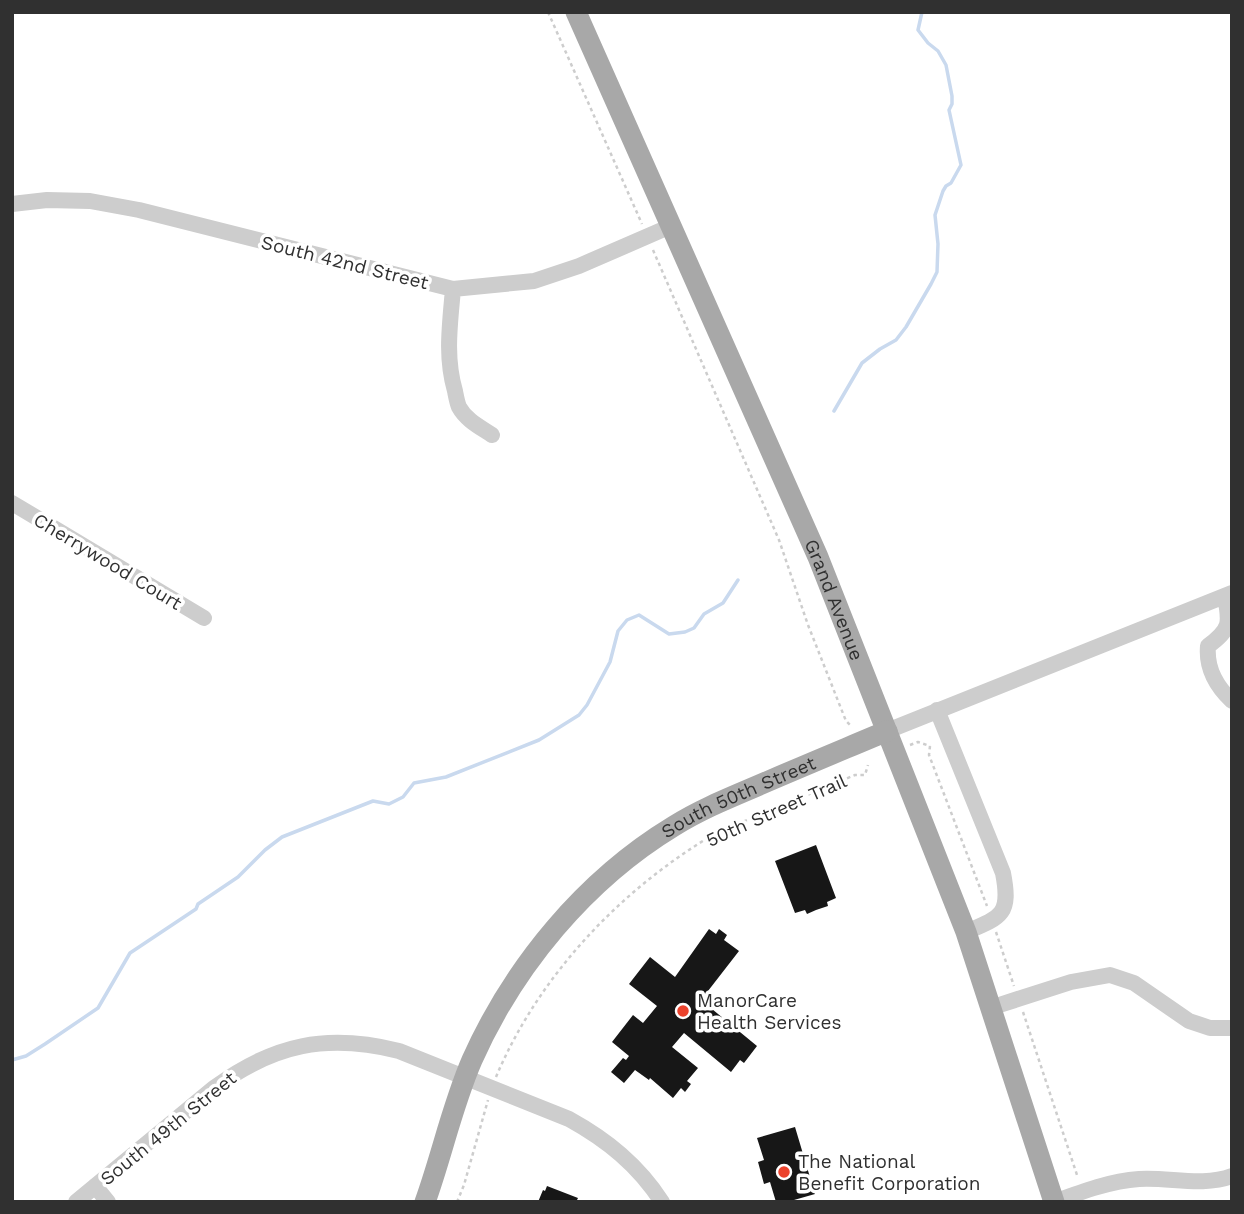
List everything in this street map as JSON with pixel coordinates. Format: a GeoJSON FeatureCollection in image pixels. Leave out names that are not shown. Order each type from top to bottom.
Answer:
{"type":"FeatureCollection","features":[{"type":"Feature","properties":{"kind":"main road","name":"Grand Avenue"},"geometry":{"type":"LineString","coordinates":[[576,12],[818,557],[966,932],[1054,1202]]}},
{"type":"Feature","properties":{"kind":"main road","name":"South 50th Street"},"geometry":{"type":"LineString","coordinates":[[425,1202],[465,1078],[489,1026],[531,959],[564,919],[611,872],[675,825],[740,793],[887,730]]}},
{"type":"Feature","properties":{"kind":"street","name":"South 42nd Street"},"geometry":{"type":"LineString","coordinates":[[12,204],[47,200],[90,201],[139,210],[453,289],[534,281],[579,266],[670,226]]}},
{"type":"Feature","properties":{"kind":"street"},"geometry":{"type":"LineString","coordinates":[[453,289],[448,357],[453,384],[460,407],[471,421],[492,435]]}},
{"type":"Feature","properties":{"kind":"street","name":"Cherrywood Court"},"geometry":{"type":"LineString","coordinates":[[12,503],[204,618]]}},
{"type":"Feature","properties":{"kind":"street"},"geometry":{"type":"LineString","coordinates":[[1228,595],[1228,622],[1225,633],[1208,646],[1207,658],[1214,679],[1232,701]]}},
{"type":"Feature","properties":{"kind":"street","name":"South 50th Street"},"geometry":{"type":"LineString","coordinates":[[887,730],[1228,595]]}},
{"type":"Feature","properties":{"kind":"street"},"geometry":{"type":"LineString","coordinates":[[937,710],[1003,873],[1007,894],[1005,909],[992,921],[966,932]]}},
{"type":"Feature","properties":{"kind":"street"},"geometry":{"type":"LineString","coordinates":[[990,1008],[1071,982],[1110,975],[1134,983],[1189,1021],[1210,1028],[1232,1028]]}},
{"type":"Feature","properties":{"kind":"street","name":"South 49th Street"},"geometry":{"type":"LineString","coordinates":[[76,1202],[232,1074],[278,1052],[301,1046],[352,1042],[375,1045],[413,1056],[554,1112],[615,1148],[635,1166],[662,1202]]}},
{"type":"Feature","properties":{"kind":"street"},"geometry":{"type":"LineString","coordinates":[[1054,1202],[1114,1183],[1140,1179],[1205,1181],[1232,1176]]}},
{"type":"Feature","properties":{"kind":"street"},"geometry":{"type":"LineString","coordinates":[[95,1186],[108,1202]]}},
{"type":"Feature","properties":{"kind":"path"},"geometry":{"type":"LineString","coordinates":[[548,12],[779,540],[808,625],[846,721],[852,724]]}},
{"type":"Feature","properties":{"kind":"path"},"geometry":{"type":"LineString","coordinates":[[918,741],[930,746],[929,755],[1019,998],[1082,1192]]}},
{"type":"Feature","properties":{"kind":"path","name":"50th Street Trail"},"geometry":{"type":"LineString","coordinates":[[495,1079],[526,1018],[547,985],[576,948],[612,911],[716,833],[855,775],[864,775],[868,765]]}},
{"type":"Feature","properties":{"kind":"path"},"geometry":{"type":"LineString","coordinates":[[457,1202],[489,1097]]}},
{"type":"Feature","properties":{"kind":"building"},"geometry":{"type":"Polygon","coordinates":[[[816,845],[836,898],[827,902],[828,906],[807,914],[805,910],[795,913],[775,861],[816,845]]]}},
{"type":"Feature","properties":{"kind":"building","name":"ManorCare Health Services"},"geometry":{"type":"Polygon","coordinates":[[[709,929],[716,934],[719,929],[727,935],[724,940],[739,951],[701,1000],[757,1046],[744,1063],[740,1060],[731,1072],[684,1033],[672,1047],[698,1068],[687,1081],[691,1084],[685,1092],[681,1088],[673,1098],[650,1078],[649,1080],[635,1070],[624,1083],[611,1072],[623,1058],[626,1060],[629,1056],[612,1042],[633,1015],[643,1023],[657,1006],[629,984],[650,957],[675,977],[709,929]]]}},
{"type":"Feature","properties":{"kind":"building","name":"The National Benefit Corporation"},"geometry":{"type":"Polygon","coordinates":[[[795,1127],[815,1194],[787,1202],[776,1202],[770,1182],[764,1184],[758,1162],[764,1160],[757,1138],[795,1127]]]}},
{"type":"Feature","properties":{"kind":"building"},"geometry":{"type":"Polygon","coordinates":[[[547,1186],[578,1198],[576,1202],[538,1202],[547,1186]]]}},
{"type":"Feature","properties":{"kind":"waterway"},"geometry":{"type":"LineString","coordinates":[[834,411],[862,363],[896,340],[931,284],[937,272],[935,215],[943,191],[961,165],[949,110],[952,96],[946,65],[938,51],[918,30],[922,12]]}},
{"type":"Feature","properties":{"kind":"waterway"},"geometry":{"type":"LineString","coordinates":[[12,1060],[26,1056],[98,1008],[130,953],[238,877],[282,837],[373,801],[389,804],[403,797],[414,783],[446,777],[539,740],[579,715],[587,705],[610,662],[618,631],[627,620],[639,615],[669,634],[685,632],[694,628],[704,614],[723,603],[738,580]]}},
{"type":"Feature","properties":{"kind":"place","name":"ManorCare Health Services"},"geometry":{"type":"Point","coordinates":[683,1011]}},
{"type":"Feature","properties":{"kind":"place","name":"The National Benefit Corporation"},"geometry":{"type":"Point","coordinates":[784,1172]}}]}
